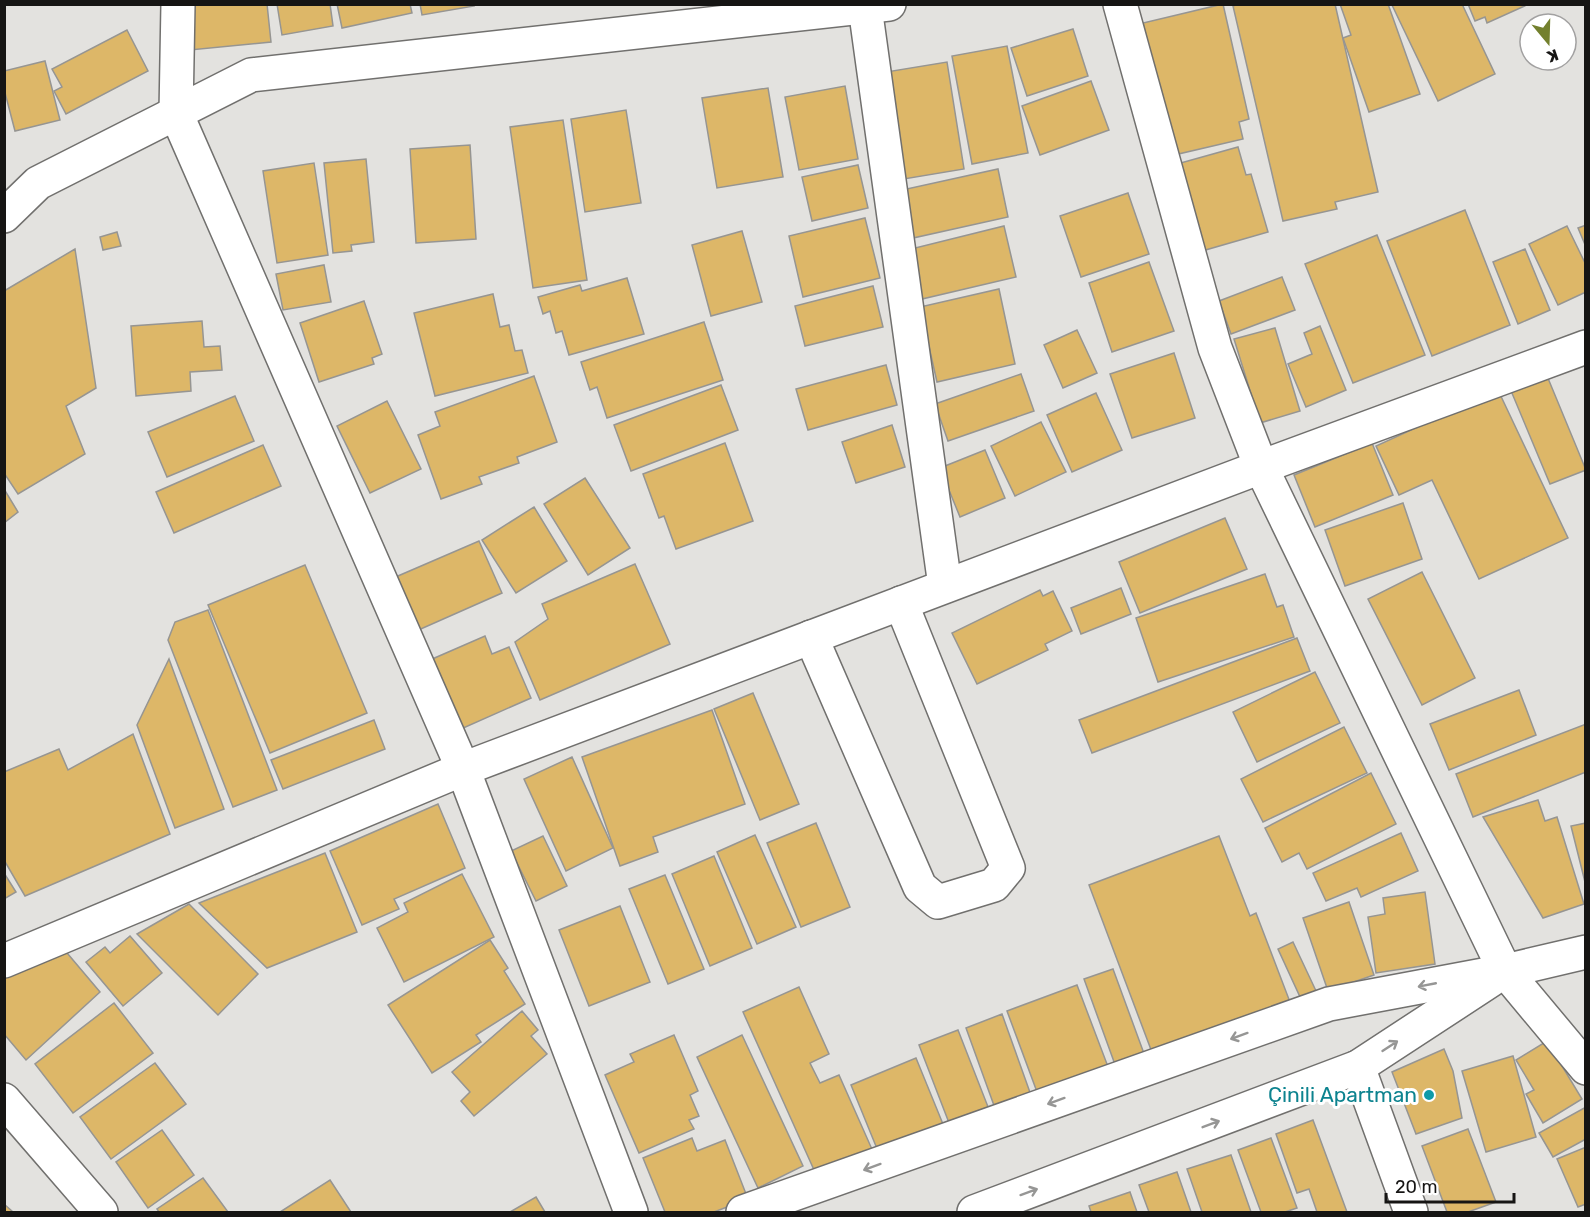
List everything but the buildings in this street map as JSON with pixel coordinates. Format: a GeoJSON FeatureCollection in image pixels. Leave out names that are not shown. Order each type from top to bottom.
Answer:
{"type":"FeatureCollection","features":[{"type":"Feature","properties":{"kind":"street"},"geometry":{"type":"LineString","coordinates":[[178,4],[176,112],[463,769],[631,1212]]}},
{"type":"Feature","properties":{"kind":"street"},"geometry":{"type":"LineString","coordinates":[[1120,4],[1215,348],[1261,467],[1505,971],[1586,1068]]}},
{"type":"Feature","properties":{"kind":"street"},"geometry":{"type":"LineString","coordinates":[[4,216],[38,183],[251,75],[877,6],[945,586]]}},
{"type":"Feature","properties":{"kind":"street"},"geometry":{"type":"LineString","coordinates":[[4,961],[463,769],[1261,467],[1586,347]]}},
{"type":"Feature","properties":{"kind":"street"},"geometry":{"type":"LineString","coordinates":[[811,637],[920,887],[938,902],[994,885],[1008,868],[901,603]]}},
{"type":"Feature","properties":{"kind":"street"},"geometry":{"type":"LineString","coordinates":[[743,1212],[1329,1004],[1505,971],[1586,952]]}},
{"type":"Feature","properties":{"kind":"street"},"geometry":{"type":"LineString","coordinates":[[974,1212],[1358,1067],[1505,971]]}},
{"type":"Feature","properties":{"kind":"street"},"geometry":{"type":"LineString","coordinates":[[1358,1067],[1411,1212]]}},
{"type":"Feature","properties":{"kind":"street"},"geometry":{"type":"LineString","coordinates":[[4,1100],[101,1212]]}},
{"type":"Feature","properties":{"kind":"place","name":"Çinili Apartman"},"geometry":{"type":"Point","coordinates":[1429,1095]}}]}
